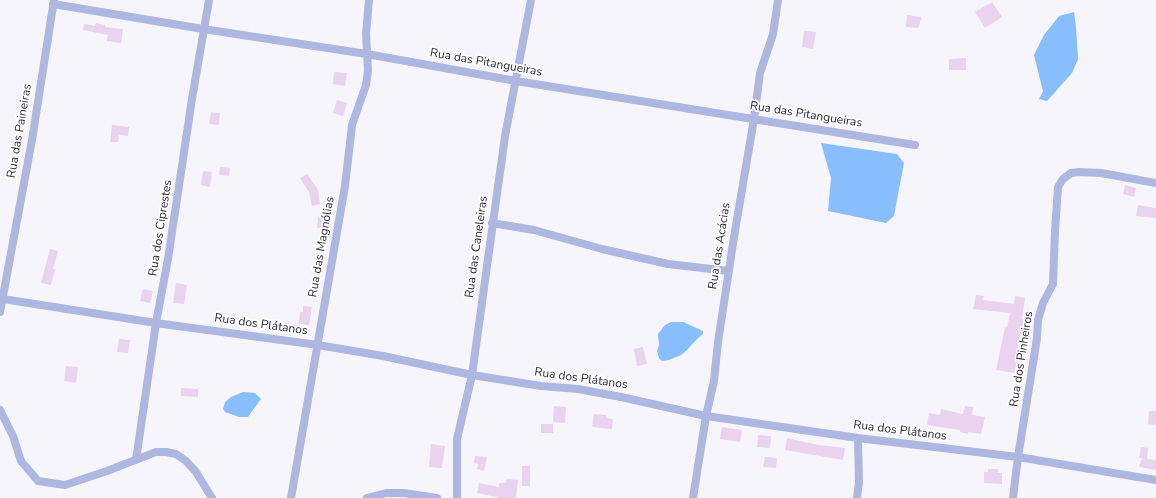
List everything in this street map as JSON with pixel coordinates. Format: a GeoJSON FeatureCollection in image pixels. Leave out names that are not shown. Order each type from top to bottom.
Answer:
{"type":"FeatureCollection","features":[{"type":"Feature","properties":{"kind":"street","name":"Rua dos Ciprestes"},"geometry":{"type":"LineString","coordinates":[[136,460],[156,324],[168,260],[203,29],[209,0]]}},
{"type":"Feature","properties":{"kind":"street","name":"Rua das Magnólias"},"geometry":{"type":"LineString","coordinates":[[291,498],[345,186],[352,125],[366,85],[368,70],[366,34],[370,0]]}},
{"type":"Feature","properties":{"kind":"street","name":"Rua das Caneleiras"},"geometry":{"type":"LineString","coordinates":[[457,498],[457,439],[472,376],[505,136],[531,0]]}},
{"type":"Feature","properties":{"kind":"street","name":"Rua das Acácias"},"geometry":{"type":"LineString","coordinates":[[692,498],[706,416],[714,381],[728,271],[754,120],[760,73],[773,34],[778,0]]}},
{"type":"Feature","properties":{"kind":"street","name":"Rua das Pitangueiras"},"geometry":{"type":"LineString","coordinates":[[54,2],[203,29],[367,54],[516,81],[915,145]]}},
{"type":"Feature","properties":{"kind":"street","name":"Rua das Paineiras"},"geometry":{"type":"LineString","coordinates":[[0,312],[32,140],[54,2]]}},
{"type":"Feature","properties":{"kind":"street","name":"Rua dos Pinheiros"},"geometry":{"type":"LineString","coordinates":[[1013,498],[1037,338],[1038,320],[1043,303],[1054,284],[1054,231],[1058,187],[1063,179],[1071,173],[1079,172],[1101,173],[1156,183]]}},
{"type":"Feature","properties":{"kind":"street"},"geometry":{"type":"LineString","coordinates":[[492,223],[534,230],[602,249],[668,264],[728,271]]}},
{"type":"Feature","properties":{"kind":"street","name":"Rua dos Plátanos"},"geometry":{"type":"LineString","coordinates":[[3,299],[156,324],[318,345],[383,356],[472,376],[541,386],[578,389],[706,416],[858,438],[1018,457],[1156,480]]}},
{"type":"Feature","properties":{"kind":"street"},"geometry":{"type":"LineString","coordinates":[[0,410],[13,436],[21,461],[38,481],[65,485],[107,472],[156,452],[166,452],[176,454],[186,461],[196,472],[212,498]]}},
{"type":"Feature","properties":{"kind":"street"},"geometry":{"type":"LineString","coordinates":[[857,498],[859,483],[858,438]]}},
{"type":"Feature","properties":{"kind":"street"},"geometry":{"type":"LineString","coordinates":[[367,498],[386,493],[404,493],[436,498]]}},
{"type":"Feature","properties":{"kind":"water"},"geometry":{"type":"Polygon","coordinates":[[[1074,12],[1078,59],[1072,73],[1047,101],[1039,99],[1043,91],[1034,55],[1044,35],[1059,16],[1074,12]]]}},
{"type":"Feature","properties":{"kind":"water"},"geometry":{"type":"Polygon","coordinates":[[[821,143],[897,154],[904,163],[894,216],[886,223],[828,211],[831,178],[821,143]]]}},
{"type":"Feature","properties":{"kind":"water"},"geometry":{"type":"Polygon","coordinates":[[[671,322],[683,322],[703,331],[703,334],[681,355],[662,361],[659,358],[657,351],[659,345],[658,334],[665,325],[671,322]]]}},
{"type":"Feature","properties":{"kind":"water"},"geometry":{"type":"Polygon","coordinates":[[[243,392],[255,393],[261,399],[248,417],[239,417],[225,412],[223,409],[225,402],[231,397],[243,392]]]}},
{"type":"Feature","properties":{"kind":"building"},"geometry":{"type":"Polygon","coordinates":[[[992,2],[1002,17],[985,28],[975,12],[992,2]]]}},
{"type":"Feature","properties":{"kind":"building"},"geometry":{"type":"Polygon","coordinates":[[[907,15],[921,17],[919,28],[906,27],[907,15]]]}},
{"type":"Feature","properties":{"kind":"building"},"geometry":{"type":"Polygon","coordinates":[[[96,23],[105,25],[105,27],[123,29],[121,43],[107,41],[108,35],[83,30],[84,24],[95,26],[96,23]]]}},
{"type":"Feature","properties":{"kind":"building"},"geometry":{"type":"Polygon","coordinates":[[[804,31],[816,32],[813,49],[802,47],[804,31]]]}},
{"type":"Feature","properties":{"kind":"building"},"geometry":{"type":"Polygon","coordinates":[[[966,58],[966,70],[949,70],[949,59],[966,58]]]}},
{"type":"Feature","properties":{"kind":"building"},"geometry":{"type":"Polygon","coordinates":[[[334,72],[347,73],[345,86],[333,84],[334,72]]]}},
{"type":"Feature","properties":{"kind":"building"},"geometry":{"type":"Polygon","coordinates":[[[337,100],[347,103],[343,116],[333,113],[337,100]]]}},
{"type":"Feature","properties":{"kind":"building"},"geometry":{"type":"Polygon","coordinates":[[[211,112],[220,113],[219,125],[209,124],[211,112]]]}},
{"type":"Feature","properties":{"kind":"building"},"geometry":{"type":"Polygon","coordinates":[[[112,125],[129,127],[128,136],[119,135],[118,142],[110,142],[112,125]]]}},
{"type":"Feature","properties":{"kind":"building"},"geometry":{"type":"Polygon","coordinates":[[[220,167],[230,168],[229,176],[219,175],[220,167]]]}},
{"type":"Feature","properties":{"kind":"building"},"geometry":{"type":"Polygon","coordinates":[[[203,171],[212,172],[210,187],[201,185],[203,171]]]}},
{"type":"Feature","properties":{"kind":"building"},"geometry":{"type":"Polygon","coordinates":[[[307,174],[318,190],[320,204],[312,206],[309,192],[300,178],[307,174]]]}},
{"type":"Feature","properties":{"kind":"building"},"geometry":{"type":"Polygon","coordinates":[[[1125,185],[1136,188],[1134,197],[1123,194],[1125,185]]]}},
{"type":"Feature","properties":{"kind":"building"},"geometry":{"type":"Polygon","coordinates":[[[1138,205],[1156,208],[1156,218],[1136,216],[1138,205]]]}},
{"type":"Feature","properties":{"kind":"building"},"geometry":{"type":"Polygon","coordinates":[[[318,216],[328,217],[328,228],[317,228],[318,216]]]}},
{"type":"Feature","properties":{"kind":"building"},"geometry":{"type":"Polygon","coordinates":[[[50,249],[58,251],[53,269],[55,269],[51,285],[41,283],[50,249]]]}},
{"type":"Feature","properties":{"kind":"building"},"geometry":{"type":"Polygon","coordinates":[[[176,283],[187,285],[184,304],[173,303],[176,283]]]}},
{"type":"Feature","properties":{"kind":"building"},"geometry":{"type":"Polygon","coordinates":[[[143,289],[153,291],[150,303],[140,301],[143,289]]]}},
{"type":"Feature","properties":{"kind":"building"},"geometry":{"type":"Polygon","coordinates":[[[976,295],[984,296],[983,300],[1014,304],[1015,296],[1025,298],[1022,319],[1024,319],[1014,373],[996,370],[1005,327],[1007,328],[1010,313],[973,309],[976,295]]]}},
{"type":"Feature","properties":{"kind":"building"},"geometry":{"type":"Polygon","coordinates":[[[303,306],[312,307],[309,325],[299,324],[300,312],[303,312],[303,306]]]}},
{"type":"Feature","properties":{"kind":"building"},"geometry":{"type":"Polygon","coordinates":[[[119,339],[130,340],[128,353],[117,352],[119,339]]]}},
{"type":"Feature","properties":{"kind":"building"},"geometry":{"type":"Polygon","coordinates":[[[643,347],[647,364],[637,366],[634,349],[643,347]]]}},
{"type":"Feature","properties":{"kind":"building"},"geometry":{"type":"Polygon","coordinates":[[[66,366],[78,367],[76,383],[64,381],[66,366]]]}},
{"type":"Feature","properties":{"kind":"building"},"geometry":{"type":"Polygon","coordinates":[[[181,388],[198,389],[198,397],[181,396],[181,388]]]}},
{"type":"Feature","properties":{"kind":"building"},"geometry":{"type":"Polygon","coordinates":[[[554,406],[566,407],[565,423],[553,422],[554,406]]]}},
{"type":"Feature","properties":{"kind":"building"},"geometry":{"type":"Polygon","coordinates":[[[965,406],[973,407],[972,415],[985,417],[981,434],[968,432],[968,434],[960,432],[960,430],[927,425],[929,413],[940,415],[941,409],[963,414],[965,406]]]}},
{"type":"Feature","properties":{"kind":"building"},"geometry":{"type":"Polygon","coordinates":[[[1149,411],[1156,411],[1156,425],[1148,424],[1149,411]]]}},
{"type":"Feature","properties":{"kind":"building"},"geometry":{"type":"Polygon","coordinates":[[[594,414],[606,415],[606,418],[613,419],[612,429],[592,427],[594,414]]]}},
{"type":"Feature","properties":{"kind":"building"},"geometry":{"type":"Polygon","coordinates":[[[541,424],[553,424],[553,433],[541,433],[541,424]]]}},
{"type":"Feature","properties":{"kind":"building"},"geometry":{"type":"Polygon","coordinates":[[[722,427],[742,430],[740,442],[720,439],[722,427]]]}},
{"type":"Feature","properties":{"kind":"building"},"geometry":{"type":"Polygon","coordinates":[[[758,435],[771,436],[770,448],[757,447],[758,435]]]}},
{"type":"Feature","properties":{"kind":"building"},"geometry":{"type":"Polygon","coordinates":[[[787,438],[818,445],[845,448],[843,460],[785,450],[787,438]]]}},
{"type":"Feature","properties":{"kind":"building"},"geometry":{"type":"Polygon","coordinates":[[[431,444],[445,446],[442,468],[429,467],[431,444]]]}},
{"type":"Feature","properties":{"kind":"building"},"geometry":{"type":"Polygon","coordinates":[[[1141,447],[1148,448],[1147,459],[1156,460],[1156,470],[1139,467],[1142,458],[1139,458],[1141,447]]]}},
{"type":"Feature","properties":{"kind":"building"},"geometry":{"type":"Polygon","coordinates":[[[475,456],[487,457],[484,471],[477,469],[478,464],[474,463],[475,456]]]}},
{"type":"Feature","properties":{"kind":"building"},"geometry":{"type":"Polygon","coordinates":[[[765,457],[777,458],[776,468],[763,467],[765,457]]]}},
{"type":"Feature","properties":{"kind":"building"},"geometry":{"type":"Polygon","coordinates":[[[522,466],[530,466],[530,486],[522,486],[522,466]]]}},
{"type":"Feature","properties":{"kind":"building"},"geometry":{"type":"Polygon","coordinates":[[[988,469],[998,469],[998,473],[1002,473],[1002,484],[984,483],[984,472],[988,472],[988,469]]]}},
{"type":"Feature","properties":{"kind":"building"},"geometry":{"type":"Polygon","coordinates":[[[507,479],[518,480],[516,498],[500,498],[477,493],[479,483],[499,487],[499,483],[506,483],[507,479]]]}}]}
